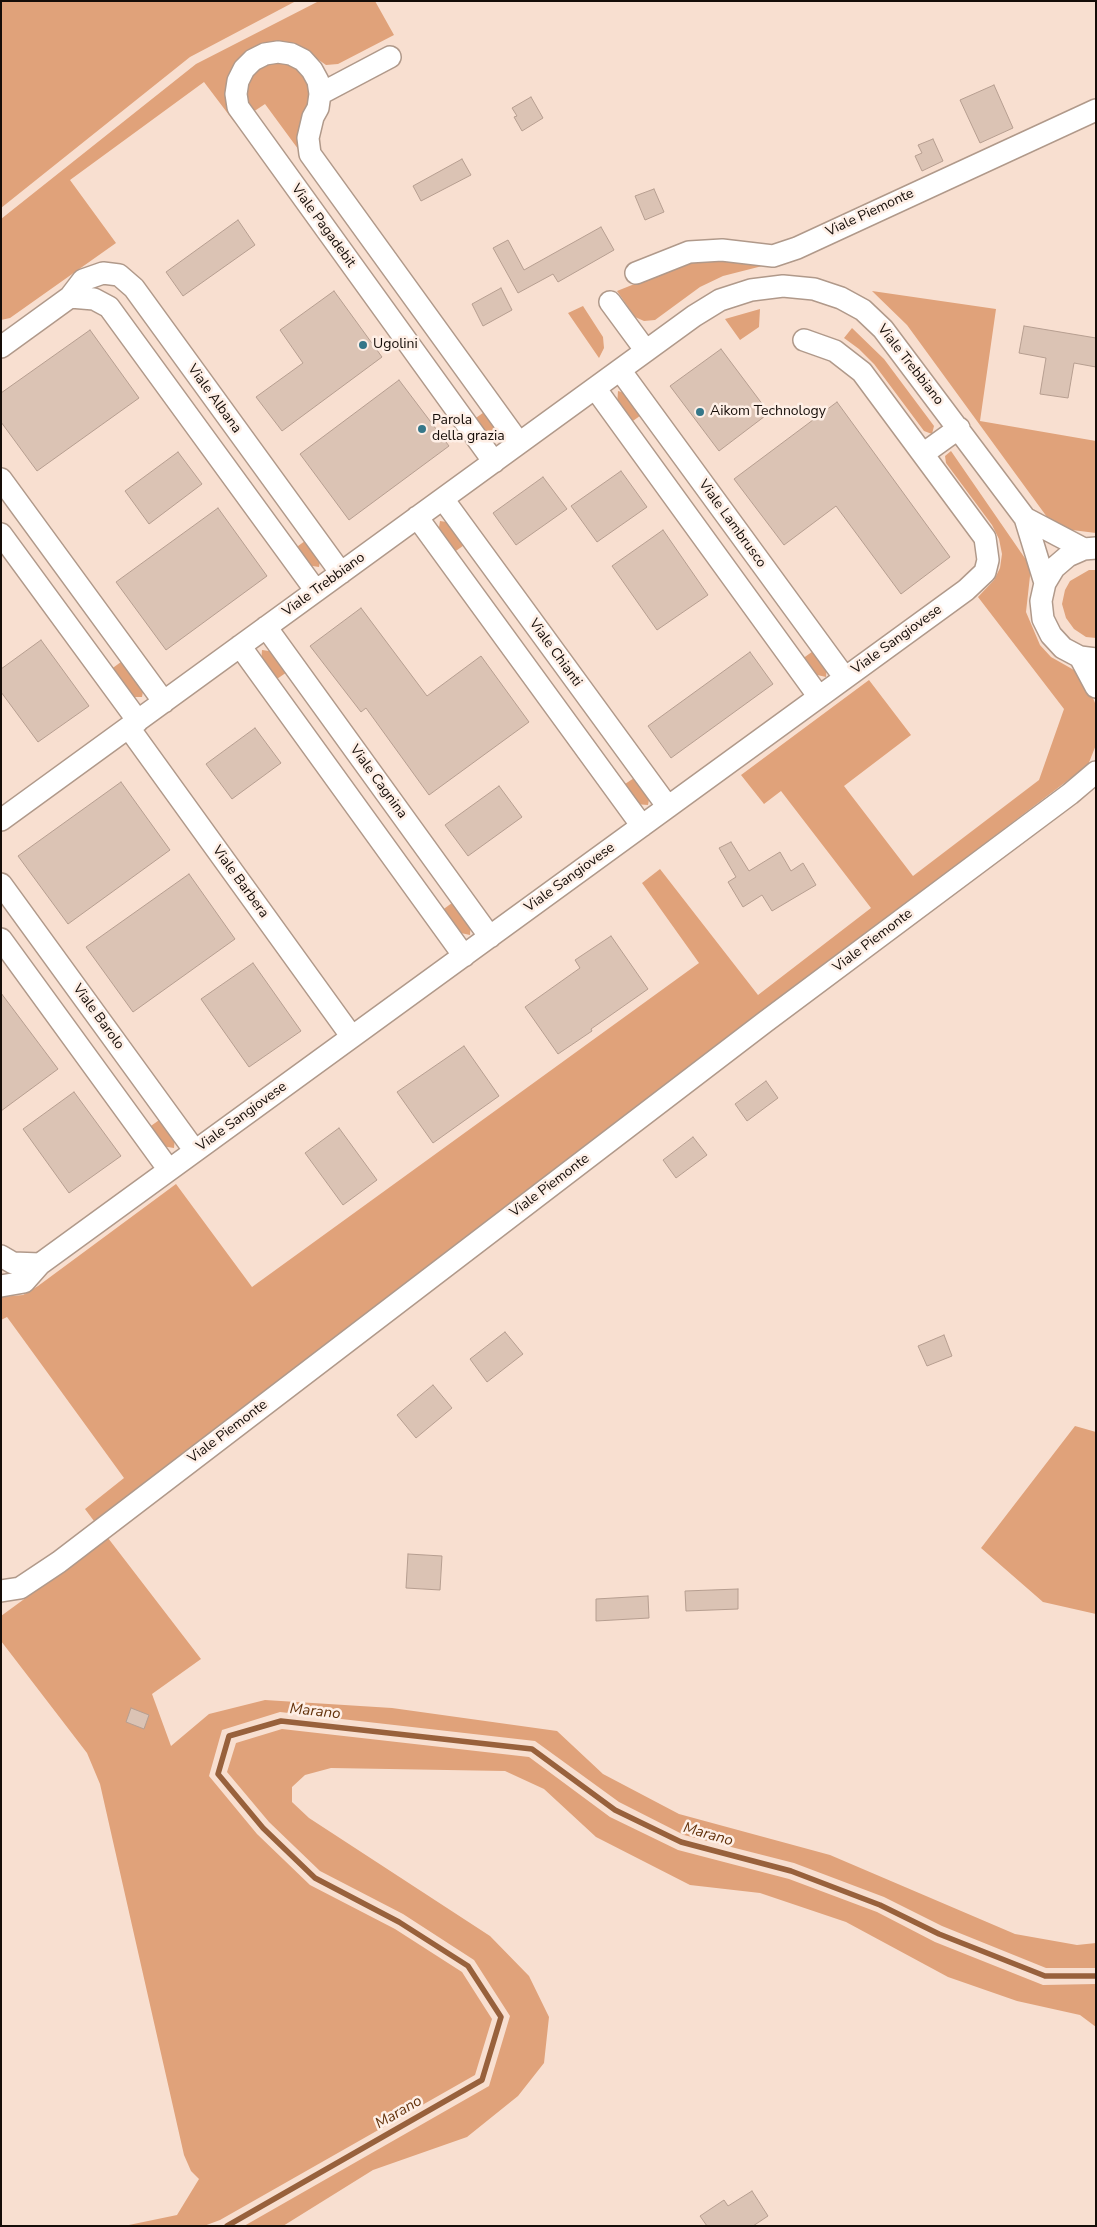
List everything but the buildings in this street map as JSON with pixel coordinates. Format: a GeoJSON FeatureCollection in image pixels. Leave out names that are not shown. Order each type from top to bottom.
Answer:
{"type":"FeatureCollection","features":[{"type":"Feature","properties":{"kind":"street","name":"Viale Pagadebit"},"geometry":{"type":"LineString","coordinates":[[320,94],[318,81],[312,70],[303,60],[291,54],[278,52],[265,54],[253,60],[244,69],[238,81],[236,94],[238,108],[244,118],[494,462]]}},
{"type":"Feature","properties":{"kind":"street"},"geometry":{"type":"LineString","coordinates":[[390,57],[320,94],[318,108],[313,118],[308,138],[310,154],[519,443]]}},
{"type":"Feature","properties":{"kind":"street","name":"Viale Piemonte"},"geometry":{"type":"LineString","coordinates":[[636,272],[689,252],[722,250],[773,256],[797,248],[1096,110]]}},
{"type":"Feature","properties":{"kind":"street","name":"Viale Albana"},"geometry":{"type":"LineString","coordinates":[[1,347],[70,297],[83,280],[103,273],[119,275],[134,288],[341,573]]}},
{"type":"Feature","properties":{"kind":"street","name":"Viale Trebbiano"},"geometry":{"type":"LineString","coordinates":[[1,820],[694,316],[720,300],[751,290],[783,286],[814,289],[849,302],[863,310],[883,328],[1025,518],[1045,583]]}},
{"type":"Feature","properties":{"kind":"street"},"geometry":{"type":"LineString","coordinates":[[70,297],[94,299],[108,307],[316,591]]}},
{"type":"Feature","properties":{"kind":"street"},"geometry":{"type":"LineString","coordinates":[[610,302],[646,351]]}},
{"type":"Feature","properties":{"kind":"street","name":"Viale Sangiovese"},"geometry":{"type":"LineString","coordinates":[[1,1286],[24,1282],[40,1264],[966,590],[985,572],[988,560],[985,538],[862,372],[834,351],[804,340]]}},
{"type":"Feature","properties":{"kind":"street","name":"Viale Lambrusco"},"geometry":{"type":"LineString","coordinates":[[620,370],[845,678]]}},
{"type":"Feature","properties":{"kind":"street"},"geometry":{"type":"LineString","coordinates":[[595,388],[819,697]]}},
{"type":"Feature","properties":{"kind":"street"},"geometry":{"type":"LineString","coordinates":[[923,454],[959,428]]}},
{"type":"Feature","properties":{"kind":"street"},"geometry":{"type":"LineString","coordinates":[[1,479],[164,702]]}},
{"type":"Feature","properties":{"kind":"street","name":"Viale Chianti"},"geometry":{"type":"LineString","coordinates":[[443,499],[668,807]]}},
{"type":"Feature","properties":{"kind":"street"},"geometry":{"type":"LineString","coordinates":[[417,517],[642,826]]}},
{"type":"Feature","properties":{"kind":"street","name":"Viale Trebbiano"},"geometry":{"type":"LineString","coordinates":[[1025,518],[1090,549]]}},
{"type":"Feature","properties":{"kind":"street"},"geometry":{"type":"LineString","coordinates":[[1,534],[133,724]]}},
{"type":"Feature","properties":{"kind":"street"},"geometry":{"type":"LineString","coordinates":[[1090,549],[1068,556],[1054,568],[1045,583],[1041,600],[1043,619],[1051,635],[1063,648],[1088,658],[1096,687]]}},
{"type":"Feature","properties":{"kind":"street","name":"Viale Cagnina"},"geometry":{"type":"LineString","coordinates":[[266,627],[490,937]]}},
{"type":"Feature","properties":{"kind":"street"},"geometry":{"type":"LineString","coordinates":[[240,646],[464,956]]}},
{"type":"Feature","properties":{"kind":"street","name":"Viale Barbera"},"geometry":{"type":"LineString","coordinates":[[133,724],[352,1037]]}},
{"type":"Feature","properties":{"kind":"street","name":"Viale Piemonte"},"geometry":{"type":"LineString","coordinates":[[1,1591],[20,1588],[59,1562],[765,1022],[1062,800],[1096,772]]}},
{"type":"Feature","properties":{"kind":"street","name":"Viale Barolo"},"geometry":{"type":"LineString","coordinates":[[1,884],[195,1151]]}},
{"type":"Feature","properties":{"kind":"street"},"geometry":{"type":"LineString","coordinates":[[1,940],[169,1170]]}},
{"type":"Feature","properties":{"kind":"street"},"geometry":{"type":"LineString","coordinates":[[1,1256],[14,1263],[40,1264]]}},
{"type":"Feature","properties":{"kind":"shaded area"},"geometry":{"type":"Polygon","coordinates":[[[1,1],[296,1],[190,57],[1,208],[1,1]]]}},
{"type":"Feature","properties":{"kind":"shaded area"},"geometry":{"type":"Polygon","coordinates":[[[319,1],[375,1],[394,35],[338,64],[326,65],[296,44],[280,42],[263,44],[228,109],[235,123],[204,82],[70,180],[116,243],[10,318],[1,320],[1,219],[196,64],[319,1]]]}},
{"type":"Feature","properties":{"kind":"shaded area"},"geometry":{"type":"Polygon","coordinates":[[[268,62],[288,62],[305,75],[312,95],[301,153],[265,104],[250,114],[246,105],[246,84],[251,75],[268,62]]]}},
{"type":"Feature","properties":{"kind":"shaded area"},"geometry":{"type":"Polygon","coordinates":[[[718,256],[774,263],[723,276],[700,287],[655,320],[644,321],[635,317],[617,291],[692,261],[718,256]]]}},
{"type":"Feature","properties":{"kind":"shaded area"},"geometry":{"type":"Polygon","coordinates":[[[872,291],[996,309],[980,421],[1096,441],[1096,533],[1064,529],[1047,517],[907,325],[872,291]]]}},
{"type":"Feature","properties":{"kind":"shaded area"},"geometry":{"type":"Polygon","coordinates":[[[583,306],[603,337],[604,348],[599,358],[568,313],[583,306]]]}},
{"type":"Feature","properties":{"kind":"shaded area"},"geometry":{"type":"Polygon","coordinates":[[[760,309],[759,327],[740,340],[725,319],[760,309]]]}},
{"type":"Feature","properties":{"kind":"shaded area"},"geometry":{"type":"Polygon","coordinates":[[[852,328],[884,359],[934,426],[932,434],[924,431],[874,364],[859,349],[844,338],[852,328]]]}},
{"type":"Feature","properties":{"kind":"shaded area"},"geometry":{"type":"Polygon","coordinates":[[[618,391],[631,395],[644,413],[630,423],[617,406],[618,391]]]}},
{"type":"Feature","properties":{"kind":"shaded area"},"geometry":{"type":"Polygon","coordinates":[[[487,410],[499,427],[498,439],[485,437],[473,420],[487,410]]]}},
{"type":"Feature","properties":{"kind":"shaded area"},"geometry":{"type":"Polygon","coordinates":[[[951,451],[1031,567],[1026,612],[1040,645],[1051,657],[1081,674],[1089,688],[1095,703],[1096,745],[1088,765],[94,1521],[85,1509],[124,1478],[7,1317],[1,1320],[1,1297],[23,1295],[38,1286],[176,1184],[252,1287],[699,963],[642,883],[660,869],[758,995],[871,908],[781,791],[764,804],[741,775],[869,680],[911,735],[844,786],[913,876],[1039,780],[1064,709],[978,597],[994,580],[1000,568],[1002,554],[999,539],[992,525],[946,463],[945,456],[951,451]]]}},
{"type":"Feature","properties":{"kind":"shaded area"},"geometry":{"type":"Polygon","coordinates":[[[440,521],[453,523],[467,543],[453,553],[438,534],[440,521]]]}},
{"type":"Feature","properties":{"kind":"shaded area"},"geometry":{"type":"Polygon","coordinates":[[[309,538],[321,554],[319,567],[306,565],[294,549],[309,538]]]}},
{"type":"Feature","properties":{"kind":"shaded area"},"geometry":{"type":"Polygon","coordinates":[[[1089,570],[1096,570],[1096,638],[1086,637],[1074,629],[1066,618],[1062,604],[1065,590],[1070,581],[1089,570]]]}},
{"type":"Feature","properties":{"kind":"shaded area"},"geometry":{"type":"Polygon","coordinates":[[[816,649],[827,664],[826,677],[813,674],[802,659],[816,649]]]}},
{"type":"Feature","properties":{"kind":"shaded area"},"geometry":{"type":"Polygon","coordinates":[[[262,650],[276,652],[290,670],[274,681],[261,663],[262,650]]]}},
{"type":"Feature","properties":{"kind":"shaded area"},"geometry":{"type":"Polygon","coordinates":[[[125,659],[144,686],[142,697],[129,697],[110,670],[125,659]]]}},
{"type":"Feature","properties":{"kind":"shaded area"},"geometry":{"type":"Polygon","coordinates":[[[637,776],[650,794],[648,805],[635,804],[622,786],[637,776]]]}},
{"type":"Feature","properties":{"kind":"shaded area"},"geometry":{"type":"Polygon","coordinates":[[[456,900],[471,921],[470,935],[456,932],[441,911],[456,900]]]}},
{"type":"Feature","properties":{"kind":"shaded area"},"geometry":{"type":"Polygon","coordinates":[[[162,1118],[175,1136],[174,1148],[161,1146],[148,1128],[162,1118]]]}},
{"type":"Feature","properties":{"kind":"shaded area"},"geometry":{"type":"Polygon","coordinates":[[[1075,1426],[1096,1432],[1096,1614],[1043,1602],[981,1548],[1075,1426]]]}},
{"type":"Feature","properties":{"kind":"shaded area"},"geometry":{"type":"Polygon","coordinates":[[[108,1538],[201,1659],[152,1694],[171,1746],[209,1714],[265,1700],[392,1708],[557,1731],[603,1774],[679,1814],[830,1855],[1015,1934],[1077,1945],[1096,1943],[1096,1968],[1046,1968],[942,1926],[884,1897],[794,1863],[684,1835],[619,1802],[535,1741],[280,1712],[222,1730],[209,1776],[257,1834],[310,1885],[395,1929],[462,1972],[492,2019],[475,2075],[220,2220],[204,2226],[124,2226],[177,2215],[199,2179],[191,2171],[184,2155],[100,1784],[87,1753],[1,1641],[1,1616],[108,1538]]]}},
{"type":"Feature","properties":{"kind":"shaded area"},"geometry":{"type":"Polygon","coordinates":[[[282,1729],[529,1757],[610,1817],[678,1850],[789,1879],[877,1912],[935,1942],[1043,1985],[1096,1984],[1096,2027],[1080,2015],[1017,2001],[948,1977],[846,1922],[760,1893],[690,1885],[596,1837],[544,1789],[505,1771],[331,1768],[305,1775],[292,1787],[292,1802],[309,1818],[490,1936],[529,1976],[549,2017],[544,2063],[518,2096],[467,2137],[373,2170],[283,2226],[244,2226],[489,2086],[510,2016],[474,1960],[403,1914],[320,1871],[269,1822],[227,1772],[236,1743],[282,1729]]]}},
{"type":"Feature","properties":{"kind":"waterway","name":"Marano"},"geometry":{"type":"LineString","coordinates":[[227,2226],[482,2080],[501,2017],[468,1966],[399,1922],[315,1878],[263,1828],[218,1774],[229,1736],[281,1721],[532,1749],[615,1810],[681,1842],[791,1871],[880,1905],[939,1934],[1045,1976],[1096,1976]]}},
{"type":"Feature","properties":{"kind":"place","name":"Ugolini"},"geometry":{"type":"Point","coordinates":[363,345]}},
{"type":"Feature","properties":{"kind":"place","name":"Aikom Technology"},"geometry":{"type":"Point","coordinates":[700,412]}},
{"type":"Feature","properties":{"kind":"place","name":"Parola della grazia"},"geometry":{"type":"Point","coordinates":[422,429]}}]}
